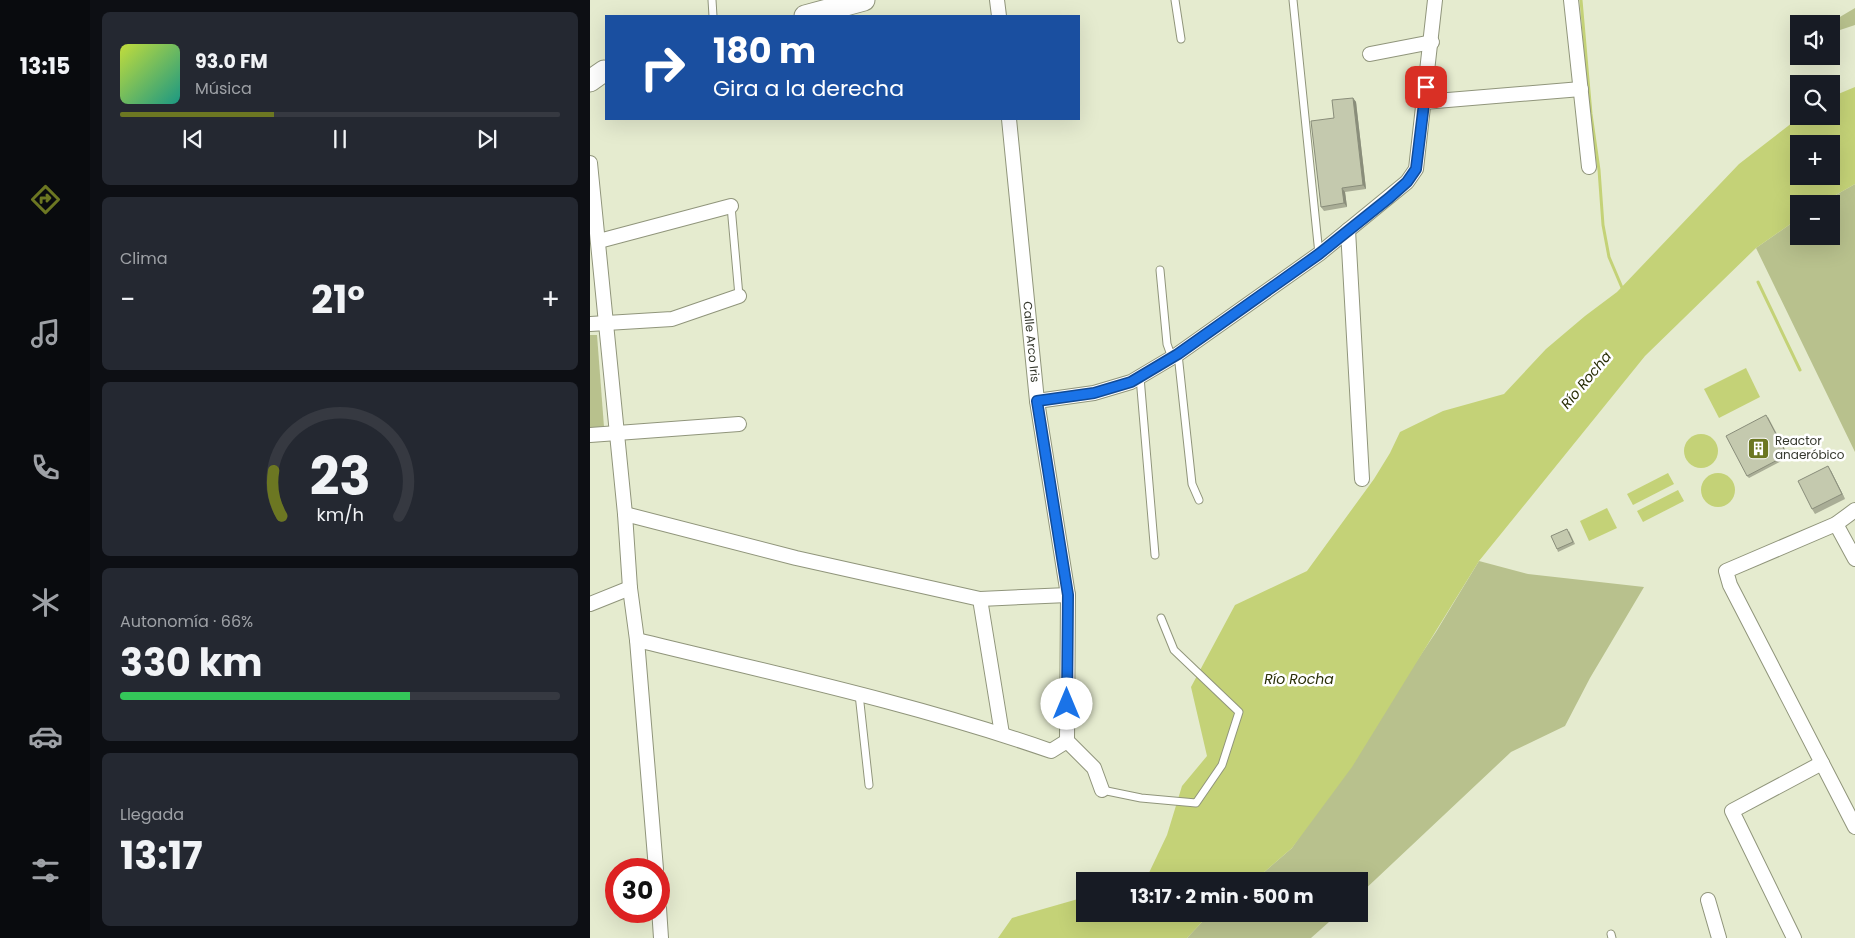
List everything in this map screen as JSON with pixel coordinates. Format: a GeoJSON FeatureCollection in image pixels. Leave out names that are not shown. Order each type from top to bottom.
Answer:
{"type":"FeatureCollection","features":[{"type":"Feature","properties":{"kind":"main road"},"geometry":{"type":"LineString","coordinates":[[809,15],[864,0]]}},
{"type":"Feature","properties":{"kind":"street"},"geometry":{"type":"LineString","coordinates":[[997,0],[999,15]]}},
{"type":"Feature","properties":{"kind":"street"},"geometry":{"type":"LineString","coordinates":[[1037,401],[1094,393],[1131,382],[1140,377],[1175,356],[1319,254],[1401,187],[1416,169],[1432,42],[1435,0]]}},
{"type":"Feature","properties":{"kind":"street"},"geometry":{"type":"LineString","coordinates":[[1571,0],[1589,167]]}},
{"type":"Feature","properties":{"kind":"street"},"geometry":{"type":"LineString","coordinates":[[1370,54],[1432,42]]}},
{"type":"Feature","properties":{"kind":"street"},"geometry":{"type":"LineString","coordinates":[[1424,102],[1581,89]]}},
{"type":"Feature","properties":{"kind":"street","name":"Calle Arco Iris"},"geometry":{"type":"LineString","coordinates":[[1009,120],[1037,401],[1068,595],[1067,741]]}},
{"type":"Feature","properties":{"kind":"street"},"geometry":{"type":"LineString","coordinates":[[590,163],[618,433],[630,588],[637,640],[655,858]]}},
{"type":"Feature","properties":{"kind":"street"},"geometry":{"type":"LineString","coordinates":[[599,241],[731,206]]}},
{"type":"Feature","properties":{"kind":"street"},"geometry":{"type":"LineString","coordinates":[[1348,230],[1362,480]]}},
{"type":"Feature","properties":{"kind":"street"},"geometry":{"type":"LineString","coordinates":[[590,324],[672,319],[739,296]]}},
{"type":"Feature","properties":{"kind":"street"},"geometry":{"type":"LineString","coordinates":[[590,435],[739,424]]}},
{"type":"Feature","properties":{"kind":"street"},"geometry":{"type":"LineString","coordinates":[[1855,510],[1836,524],[1726,571],[1730,586],[1855,827]]}},
{"type":"Feature","properties":{"kind":"street"},"geometry":{"type":"LineString","coordinates":[[625,514],[796,558],[980,599],[1068,595]]}},
{"type":"Feature","properties":{"kind":"street"},"geometry":{"type":"LineString","coordinates":[[1836,524],[1855,559]]}},
{"type":"Feature","properties":{"kind":"street"},"geometry":{"type":"LineString","coordinates":[[590,604],[630,588]]}},
{"type":"Feature","properties":{"kind":"street"},"geometry":{"type":"LineString","coordinates":[[980,599],[1002,734]]}},
{"type":"Feature","properties":{"kind":"street"},"geometry":{"type":"LineString","coordinates":[[637,640],[859,694],[1002,734],[1051,751],[1067,741],[1094,768],[1102,790]]}},
{"type":"Feature","properties":{"kind":"street"},"geometry":{"type":"LineString","coordinates":[[1794,938],[1732,811],[1822,763]]}},
{"type":"Feature","properties":{"kind":"street"},"geometry":{"type":"LineString","coordinates":[[1708,900],[1719,938]]}},
{"type":"Feature","properties":{"kind":"street"},"geometry":{"type":"LineString","coordinates":[[660,923],[661,938]]}},
{"type":"Feature","properties":{"kind":"lane"},"geometry":{"type":"LineString","coordinates":[[712,0],[713,15]]}},
{"type":"Feature","properties":{"kind":"lane"},"geometry":{"type":"LineString","coordinates":[[1175,0],[1181,39]]}},
{"type":"Feature","properties":{"kind":"lane"},"geometry":{"type":"LineString","coordinates":[[1293,0],[1319,254]]}},
{"type":"Feature","properties":{"kind":"lane"},"geometry":{"type":"LineString","coordinates":[[731,206],[739,296]]}},
{"type":"Feature","properties":{"kind":"lane"},"geometry":{"type":"LineString","coordinates":[[1160,270],[1167,344],[1175,356],[1192,484],[1199,500]]}},
{"type":"Feature","properties":{"kind":"lane"},"geometry":{"type":"LineString","coordinates":[[1140,377],[1155,555]]}},
{"type":"Feature","properties":{"kind":"lane"},"geometry":{"type":"LineString","coordinates":[[1102,790],[1142,798],[1196,803],[1222,766],[1239,712],[1174,650],[1161,618]]}},
{"type":"Feature","properties":{"kind":"lane"},"geometry":{"type":"LineString","coordinates":[[859,694],[869,785]]}},
{"type":"Feature","properties":{"kind":"shaded area"},"geometry":{"type":"Polygon","coordinates":[[[1855,8],[1855,25],[1840,30],[1840,17],[1855,8]]]}},
{"type":"Feature","properties":{"kind":"shaded area"},"geometry":{"type":"Polygon","coordinates":[[[1855,184],[1855,452],[1756,248],[1790,224],[1790,245],[1840,245],[1840,195],[1836,195],[1855,184]]]}},
{"type":"Feature","properties":{"kind":"shaded area"},"geometry":{"type":"Polygon","coordinates":[[[590,335],[597,335],[604,427],[590,428],[590,335]]]}},
{"type":"Feature","properties":{"kind":"shaded area"},"geometry":{"type":"Polygon","coordinates":[[[1479,561],[1528,574],[1644,587],[1590,678],[1565,726],[1511,752],[1368,886],[1368,872],[1264,872],[1292,848],[1436,632],[1479,561]]]}},
{"type":"Feature","properties":{"kind":"shaded area"},"geometry":{"type":"Polygon","coordinates":[[[1202,922],[1329,922],[1311,938],[1187,938],[1202,922]]]}},
{"type":"Feature","properties":{"kind":"water","name":"Río Rocha"},"geometry":{"type":"Polygon","coordinates":[[[1855,87],[1855,184],[1836,195],[1790,195],[1790,224],[1756,248],[1645,356],[1479,561],[1352,767],[1292,848],[1264,872],[1149,872],[1167,835],[1182,786],[1207,756],[1191,687],[1235,605],[1307,571],[1374,479],[1400,432],[1443,411],[1504,394],[1546,349],[1617,292],[1739,164],[1790,125],[1840,125],[1840,93],[1855,87]]]}},
{"type":"Feature","properties":{"kind":"water"},"geometry":{"type":"Polygon","coordinates":[[[1746,368],[1760,397],[1719,418],[1704,389],[1746,368]]]}},
{"type":"Feature","properties":{"kind":"water"},"geometry":{"type":"Polygon","coordinates":[[[1701,434],[1708,435],[1713,439],[1717,444],[1717,458],[1713,463],[1708,467],[1701,468],[1694,467],[1689,463],[1685,458],[1684,451],[1685,444],[1689,439],[1694,435],[1701,434]]]}},
{"type":"Feature","properties":{"kind":"water"},"geometry":{"type":"Polygon","coordinates":[[[1668,473],[1674,484],[1633,505],[1627,494],[1668,473]]]}},
{"type":"Feature","properties":{"kind":"water"},"geometry":{"type":"Polygon","coordinates":[[[1718,473],[1725,474],[1730,478],[1734,483],[1734,497],[1730,502],[1725,506],[1718,507],[1711,506],[1706,502],[1702,497],[1701,490],[1702,483],[1706,478],[1711,474],[1718,473]]]}},
{"type":"Feature","properties":{"kind":"water"},"geometry":{"type":"Polygon","coordinates":[[[1678,490],[1684,501],[1643,522],[1637,511],[1678,490]]]}},
{"type":"Feature","properties":{"kind":"water"},"geometry":{"type":"Polygon","coordinates":[[[1607,508],[1617,528],[1589,541],[1580,521],[1607,508]]]}},
{"type":"Feature","properties":{"kind":"water"},"geometry":{"type":"Polygon","coordinates":[[[1076,900],[1076,922],[1202,922],[1187,938],[998,938],[1012,918],[1076,900]]]}},
{"type":"Feature","properties":{"kind":"building"},"geometry":{"type":"Polygon","coordinates":[[[1353,98],[1363,185],[1342,188],[1344,203],[1321,207],[1311,121],[1334,118],[1332,100],[1353,98]]]}},
{"type":"Feature","properties":{"kind":"building","name":"Reactor anaeróbico"},"geometry":{"type":"Polygon","coordinates":[[[1766,415],[1787,455],[1747,476],[1726,436],[1766,415]]]}},
{"type":"Feature","properties":{"kind":"building"},"geometry":{"type":"Polygon","coordinates":[[[1828,466],[1842,494],[1812,509],[1798,481],[1828,466]]]}},
{"type":"Feature","properties":{"kind":"building"},"geometry":{"type":"Polygon","coordinates":[[[1567,529],[1573,542],[1557,549],[1551,536],[1567,529]]]}},
{"type":"Feature","properties":{"kind":"waterway"},"geometry":{"type":"LineString","coordinates":[[1581,0],[1603,225],[1609,257],[1623,290]]}},
{"type":"Feature","properties":{"kind":"waterway"},"geometry":{"type":"LineString","coordinates":[[1758,282],[1800,370]]}},
{"type":"Feature","properties":{"kind":"place","name":"Reactor anaeróbico"},"geometry":{"type":"Point","coordinates":[1759,448]}},
{"type":"Feature","properties":{"kind":"route"},"geometry":{"type":"LineString","coordinates":[[1067,704],[1068,595],[1037,401],[1094,393],[1131,382],[1178,354],[1319,254],[1389,198],[1407,182],[1416,169],[1426,87]]}}]}
